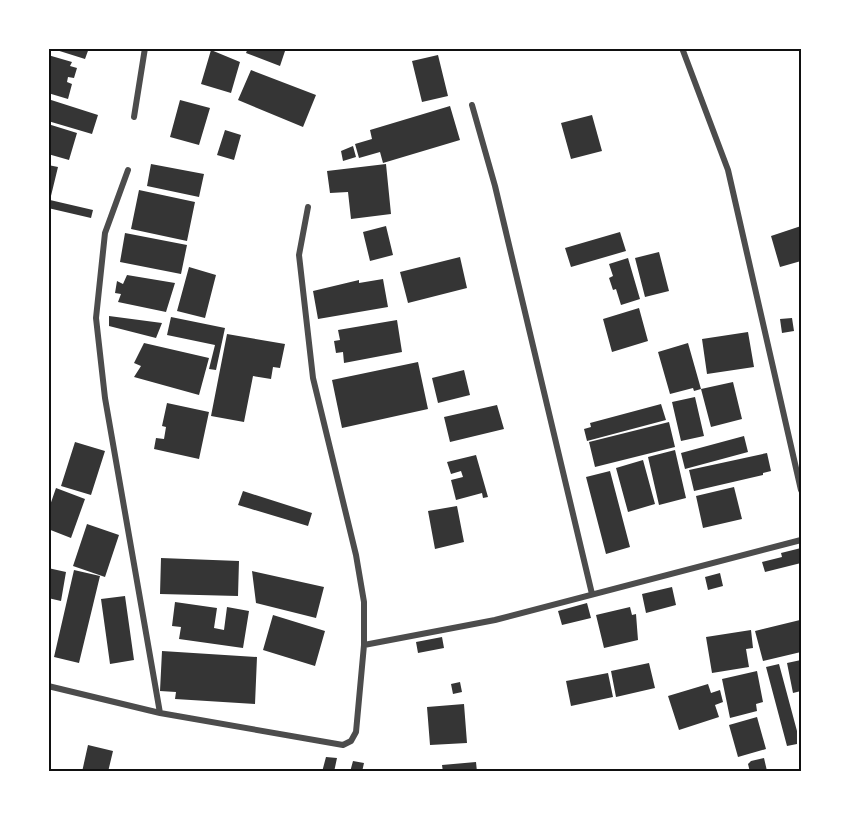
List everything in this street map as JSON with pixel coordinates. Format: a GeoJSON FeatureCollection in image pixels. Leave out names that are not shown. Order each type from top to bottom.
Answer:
{"type":"FeatureCollection","features":[{"type":"Feature","properties":{"kind":"street"},"geometry":{"type":"LineString","coordinates":[[134,117],[145,48]]}},
{"type":"Feature","properties":{"kind":"street"},"geometry":{"type":"LineString","coordinates":[[682,48],[728,170],[801,490]]}},
{"type":"Feature","properties":{"kind":"street"},"geometry":{"type":"LineString","coordinates":[[472,105],[495,186],[592,594]]}},
{"type":"Feature","properties":{"kind":"street"},"geometry":{"type":"LineString","coordinates":[[128,170],[105,233],[96,318],[105,398],[160,713]]}},
{"type":"Feature","properties":{"kind":"street"},"geometry":{"type":"LineString","coordinates":[[48,686],[160,713],[343,745],[351,741],[356,732],[364,645],[364,602],[356,555],[313,378],[299,255],[308,207]]}},
{"type":"Feature","properties":{"kind":"street"},"geometry":{"type":"LineString","coordinates":[[364,645],[495,620],[801,540]]}},
{"type":"Feature","properties":{"kind":"building"},"geometry":{"type":"Polygon","coordinates":[[[50,48],[89,48],[85,59],[50,48]]]}},
{"type":"Feature","properties":{"kind":"building"},"geometry":{"type":"Polygon","coordinates":[[[248,48],[286,48],[280,66],[246,53],[248,48]]]}},
{"type":"Feature","properties":{"kind":"building"},"geometry":{"type":"Polygon","coordinates":[[[211,50],[240,62],[231,93],[201,84],[211,50]]]}},
{"type":"Feature","properties":{"kind":"building"},"geometry":{"type":"Polygon","coordinates":[[[48,55],[72,62],[70,66],[77,68],[74,78],[68,77],[67,82],[72,84],[68,99],[48,93],[48,55]]]}},
{"type":"Feature","properties":{"kind":"building"},"geometry":{"type":"Polygon","coordinates":[[[438,55],[448,96],[422,102],[412,61],[438,55]]]}},
{"type":"Feature","properties":{"kind":"building"},"geometry":{"type":"Polygon","coordinates":[[[251,70],[316,95],[303,127],[238,100],[251,70]]]}},
{"type":"Feature","properties":{"kind":"building"},"geometry":{"type":"Polygon","coordinates":[[[48,99],[98,115],[92,134],[48,121],[48,99]]]}},
{"type":"Feature","properties":{"kind":"building"},"geometry":{"type":"Polygon","coordinates":[[[180,100],[210,108],[199,145],[170,137],[180,100]]]}},
{"type":"Feature","properties":{"kind":"building"},"geometry":{"type":"Polygon","coordinates":[[[450,106],[460,140],[383,163],[380,152],[359,158],[355,144],[372,139],[370,130],[450,106]]]}},
{"type":"Feature","properties":{"kind":"building"},"geometry":{"type":"Polygon","coordinates":[[[592,115],[602,151],[571,159],[561,123],[592,115]]]}},
{"type":"Feature","properties":{"kind":"building"},"geometry":{"type":"Polygon","coordinates":[[[48,124],[77,133],[69,160],[48,154],[48,124]]]}},
{"type":"Feature","properties":{"kind":"building"},"geometry":{"type":"Polygon","coordinates":[[[225,130],[241,135],[234,160],[217,155],[225,130]]]}},
{"type":"Feature","properties":{"kind":"building"},"geometry":{"type":"Polygon","coordinates":[[[353,146],[356,157],[343,161],[341,151],[353,146]]]}},
{"type":"Feature","properties":{"kind":"building"},"geometry":{"type":"Polygon","coordinates":[[[151,164],[204,174],[199,197],[147,186],[151,164]]]}},
{"type":"Feature","properties":{"kind":"building"},"geometry":{"type":"Polygon","coordinates":[[[386,164],[391,214],[351,219],[348,192],[330,193],[327,171],[386,164]]]}},
{"type":"Feature","properties":{"kind":"building"},"geometry":{"type":"Polygon","coordinates":[[[48,165],[58,167],[50,200],[93,210],[91,218],[48,208],[48,165]]]}},
{"type":"Feature","properties":{"kind":"building"},"geometry":{"type":"Polygon","coordinates":[[[139,190],[195,202],[187,241],[131,229],[139,190]]]}},
{"type":"Feature","properties":{"kind":"building"},"geometry":{"type":"Polygon","coordinates":[[[386,226],[393,255],[370,261],[363,232],[386,226]]]}},
{"type":"Feature","properties":{"kind":"building"},"geometry":{"type":"Polygon","coordinates":[[[801,226],[801,261],[780,267],[771,236],[801,226]]]}},
{"type":"Feature","properties":{"kind":"building"},"geometry":{"type":"Polygon","coordinates":[[[620,232],[626,251],[571,267],[565,248],[620,232]]]}},
{"type":"Feature","properties":{"kind":"building"},"geometry":{"type":"Polygon","coordinates":[[[125,233],[187,245],[181,274],[120,262],[125,233]]]}},
{"type":"Feature","properties":{"kind":"building"},"geometry":{"type":"Polygon","coordinates":[[[659,252],[669,291],[645,297],[635,258],[659,252]]]}},
{"type":"Feature","properties":{"kind":"building"},"geometry":{"type":"Polygon","coordinates":[[[460,257],[467,288],[408,303],[400,272],[460,257]]]}},
{"type":"Feature","properties":{"kind":"building"},"geometry":{"type":"Polygon","coordinates":[[[628,258],[640,299],[621,305],[616,289],[613,290],[609,278],[613,276],[609,264],[628,258]]]}},
{"type":"Feature","properties":{"kind":"building"},"geometry":{"type":"Polygon","coordinates":[[[189,267],[216,275],[205,318],[177,311],[189,267]]]}},
{"type":"Feature","properties":{"kind":"building"},"geometry":{"type":"Polygon","coordinates":[[[127,275],[175,283],[166,312],[118,302],[121,294],[115,293],[117,281],[123,284],[127,275]]]}},
{"type":"Feature","properties":{"kind":"building"},"geometry":{"type":"Polygon","coordinates":[[[383,279],[388,307],[318,319],[313,291],[359,280],[359,283],[383,279]]]}},
{"type":"Feature","properties":{"kind":"building"},"geometry":{"type":"Polygon","coordinates":[[[639,308],[648,341],[612,352],[603,319],[639,308]]]}},
{"type":"Feature","properties":{"kind":"building"},"geometry":{"type":"Polygon","coordinates":[[[109,316],[162,323],[156,338],[109,326],[109,316]]]}},
{"type":"Feature","properties":{"kind":"building"},"geometry":{"type":"Polygon","coordinates":[[[171,317],[225,328],[216,370],[209,369],[215,345],[167,335],[171,317]]]}},
{"type":"Feature","properties":{"kind":"building"},"geometry":{"type":"Polygon","coordinates":[[[792,318],[794,331],[782,333],[780,319],[792,318]]]}},
{"type":"Feature","properties":{"kind":"building"},"geometry":{"type":"Polygon","coordinates":[[[397,320],[402,352],[344,363],[343,352],[336,353],[334,341],[340,340],[338,330],[397,320]]]}},
{"type":"Feature","properties":{"kind":"building"},"geometry":{"type":"Polygon","coordinates":[[[748,332],[754,367],[707,374],[702,339],[748,332]]]}},
{"type":"Feature","properties":{"kind":"building"},"geometry":{"type":"Polygon","coordinates":[[[227,334],[285,344],[280,368],[273,367],[271,379],[253,376],[244,422],[211,416],[227,334]]]}},
{"type":"Feature","properties":{"kind":"building"},"geometry":{"type":"Polygon","coordinates":[[[144,343],[209,358],[199,395],[134,377],[141,366],[134,363],[144,343]]]}},
{"type":"Feature","properties":{"kind":"building"},"geometry":{"type":"Polygon","coordinates":[[[688,343],[701,389],[694,391],[693,388],[670,394],[658,352],[688,343]]]}},
{"type":"Feature","properties":{"kind":"building"},"geometry":{"type":"Polygon","coordinates":[[[418,362],[428,409],[342,428],[332,380],[418,362]]]}},
{"type":"Feature","properties":{"kind":"building"},"geometry":{"type":"Polygon","coordinates":[[[464,370],[470,395],[438,403],[432,378],[464,370]]]}},
{"type":"Feature","properties":{"kind":"building"},"geometry":{"type":"Polygon","coordinates":[[[733,382],[742,419],[711,427],[701,389],[733,382]]]}},
{"type":"Feature","properties":{"kind":"building"},"geometry":{"type":"Polygon","coordinates":[[[695,397],[704,436],[681,441],[672,402],[695,397]]]}},
{"type":"Feature","properties":{"kind":"building"},"geometry":{"type":"Polygon","coordinates":[[[167,403],[209,412],[199,459],[154,449],[156,438],[164,439],[166,427],[162,426],[167,403]]]}},
{"type":"Feature","properties":{"kind":"building"},"geometry":{"type":"Polygon","coordinates":[[[661,404],[666,420],[587,441],[584,429],[591,427],[590,423],[661,404]]]}},
{"type":"Feature","properties":{"kind":"building"},"geometry":{"type":"Polygon","coordinates":[[[497,405],[504,429],[450,442],[444,417],[497,405]]]}},
{"type":"Feature","properties":{"kind":"building"},"geometry":{"type":"Polygon","coordinates":[[[669,422],[675,447],[595,467],[589,442],[669,422]]]}},
{"type":"Feature","properties":{"kind":"building"},"geometry":{"type":"Polygon","coordinates":[[[744,436],[748,452],[685,469],[681,453],[744,436]]]}},
{"type":"Feature","properties":{"kind":"building"},"geometry":{"type":"Polygon","coordinates":[[[75,442],[105,451],[91,495],[61,486],[75,442]]]}},
{"type":"Feature","properties":{"kind":"building"},"geometry":{"type":"Polygon","coordinates":[[[675,450],[686,498],[659,505],[648,457],[675,450]]]}},
{"type":"Feature","properties":{"kind":"building"},"geometry":{"type":"Polygon","coordinates":[[[767,453],[771,471],[763,475],[694,491],[689,470],[767,453]]]}},
{"type":"Feature","properties":{"kind":"building"},"geometry":{"type":"Polygon","coordinates":[[[476,455],[488,497],[483,498],[482,493],[456,500],[451,480],[463,477],[461,471],[451,474],[447,462],[476,455]]]}},
{"type":"Feature","properties":{"kind":"building"},"geometry":{"type":"Polygon","coordinates":[[[643,460],[655,504],[628,512],[616,468],[643,460]]]}},
{"type":"Feature","properties":{"kind":"building"},"geometry":{"type":"Polygon","coordinates":[[[610,471],[630,547],[606,554],[586,477],[610,471]]]}},
{"type":"Feature","properties":{"kind":"building"},"geometry":{"type":"Polygon","coordinates":[[[734,487],[742,519],[703,528],[696,496],[734,487]]]}},
{"type":"Feature","properties":{"kind":"building"},"geometry":{"type":"Polygon","coordinates":[[[56,488],[85,499],[71,538],[48,529],[48,511],[56,488]]]}},
{"type":"Feature","properties":{"kind":"building"},"geometry":{"type":"Polygon","coordinates":[[[243,491],[312,513],[308,526],[238,505],[243,491]]]}},
{"type":"Feature","properties":{"kind":"building"},"geometry":{"type":"Polygon","coordinates":[[[457,506],[464,542],[435,549],[428,511],[457,506]]]}},
{"type":"Feature","properties":{"kind":"building"},"geometry":{"type":"Polygon","coordinates":[[[87,524],[119,535],[105,577],[73,566],[87,524]]]}},
{"type":"Feature","properties":{"kind":"building"},"geometry":{"type":"Polygon","coordinates":[[[801,548],[801,563],[765,572],[762,562],[782,557],[781,553],[801,548]]]}},
{"type":"Feature","properties":{"kind":"building"},"geometry":{"type":"Polygon","coordinates":[[[161,558],[239,561],[238,596],[160,594],[161,558]]]}},
{"type":"Feature","properties":{"kind":"building"},"geometry":{"type":"Polygon","coordinates":[[[48,568],[66,572],[61,601],[48,598],[48,568]]]}},
{"type":"Feature","properties":{"kind":"building"},"geometry":{"type":"Polygon","coordinates":[[[74,570],[100,576],[79,663],[54,657],[74,570]]]}},
{"type":"Feature","properties":{"kind":"building"},"geometry":{"type":"Polygon","coordinates":[[[252,571],[324,587],[316,618],[256,603],[252,571]]]}},
{"type":"Feature","properties":{"kind":"building"},"geometry":{"type":"Polygon","coordinates":[[[720,573],[723,586],[708,590],[705,577],[720,573]]]}},
{"type":"Feature","properties":{"kind":"building"},"geometry":{"type":"Polygon","coordinates":[[[672,587],[676,605],[646,613],[642,594],[672,587]]]}},
{"type":"Feature","properties":{"kind":"building"},"geometry":{"type":"Polygon","coordinates":[[[125,596],[134,660],[110,664],[101,599],[125,596]]]}},
{"type":"Feature","properties":{"kind":"building"},"geometry":{"type":"Polygon","coordinates":[[[175,602],[217,608],[214,628],[224,630],[227,607],[249,611],[243,648],[179,639],[181,627],[172,626],[175,602]]]}},
{"type":"Feature","properties":{"kind":"building"},"geometry":{"type":"Polygon","coordinates":[[[587,603],[591,618],[562,625],[558,611],[587,603]]]}},
{"type":"Feature","properties":{"kind":"building"},"geometry":{"type":"Polygon","coordinates":[[[630,607],[632,615],[636,614],[638,640],[604,648],[596,615],[630,607]]]}},
{"type":"Feature","properties":{"kind":"building"},"geometry":{"type":"Polygon","coordinates":[[[273,615],[325,631],[315,666],[263,650],[273,615]]]}},
{"type":"Feature","properties":{"kind":"building"},"geometry":{"type":"Polygon","coordinates":[[[800,620],[801,652],[763,661],[755,631],[800,620]]]}},
{"type":"Feature","properties":{"kind":"building"},"geometry":{"type":"Polygon","coordinates":[[[751,630],[753,648],[746,649],[749,667],[712,673],[706,637],[751,630]]]}},
{"type":"Feature","properties":{"kind":"building"},"geometry":{"type":"Polygon","coordinates":[[[442,637],[444,648],[418,653],[416,642],[442,637]]]}},
{"type":"Feature","properties":{"kind":"building"},"geometry":{"type":"Polygon","coordinates":[[[162,651],[257,657],[255,704],[175,699],[176,692],[160,691],[162,651]]]}},
{"type":"Feature","properties":{"kind":"building"},"geometry":{"type":"Polygon","coordinates":[[[801,660],[801,691],[793,693],[787,663],[801,660]]]}},
{"type":"Feature","properties":{"kind":"building"},"geometry":{"type":"Polygon","coordinates":[[[649,663],[655,688],[616,697],[611,671],[649,663]]]}},
{"type":"Feature","properties":{"kind":"building"},"geometry":{"type":"Polygon","coordinates":[[[779,664],[797,731],[797,744],[787,746],[766,667],[779,664]]]}},
{"type":"Feature","properties":{"kind":"building"},"geometry":{"type":"Polygon","coordinates":[[[757,671],[763,702],[756,704],[757,711],[730,718],[722,679],[757,671]]]}},
{"type":"Feature","properties":{"kind":"building"},"geometry":{"type":"Polygon","coordinates":[[[608,673],[613,697],[571,706],[566,681],[608,673]]]}},
{"type":"Feature","properties":{"kind":"building"},"geometry":{"type":"Polygon","coordinates":[[[460,682],[462,692],[453,694],[451,684],[460,682]]]}},
{"type":"Feature","properties":{"kind":"building"},"geometry":{"type":"Polygon","coordinates":[[[708,684],[711,693],[720,690],[723,702],[715,705],[719,717],[679,730],[668,696],[708,684]]]}},
{"type":"Feature","properties":{"kind":"building"},"geometry":{"type":"Polygon","coordinates":[[[464,704],[467,743],[430,745],[427,707],[464,704]]]}},
{"type":"Feature","properties":{"kind":"building"},"geometry":{"type":"Polygon","coordinates":[[[757,717],[766,749],[738,757],[729,725],[757,717]]]}},
{"type":"Feature","properties":{"kind":"building"},"geometry":{"type":"Polygon","coordinates":[[[88,745],[113,751],[108,772],[82,772],[88,745]]]}},
{"type":"Feature","properties":{"kind":"building"},"geometry":{"type":"Polygon","coordinates":[[[326,757],[337,758],[334,772],[322,772],[326,757]]]}},
{"type":"Feature","properties":{"kind":"building"},"geometry":{"type":"Polygon","coordinates":[[[764,758],[767,771],[750,772],[748,764],[751,761],[764,758]]]}},
{"type":"Feature","properties":{"kind":"building"},"geometry":{"type":"Polygon","coordinates":[[[353,761],[364,763],[362,772],[350,772],[353,761]]]}},
{"type":"Feature","properties":{"kind":"building"},"geometry":{"type":"Polygon","coordinates":[[[476,762],[477,772],[443,772],[442,765],[476,762]]]}}]}
